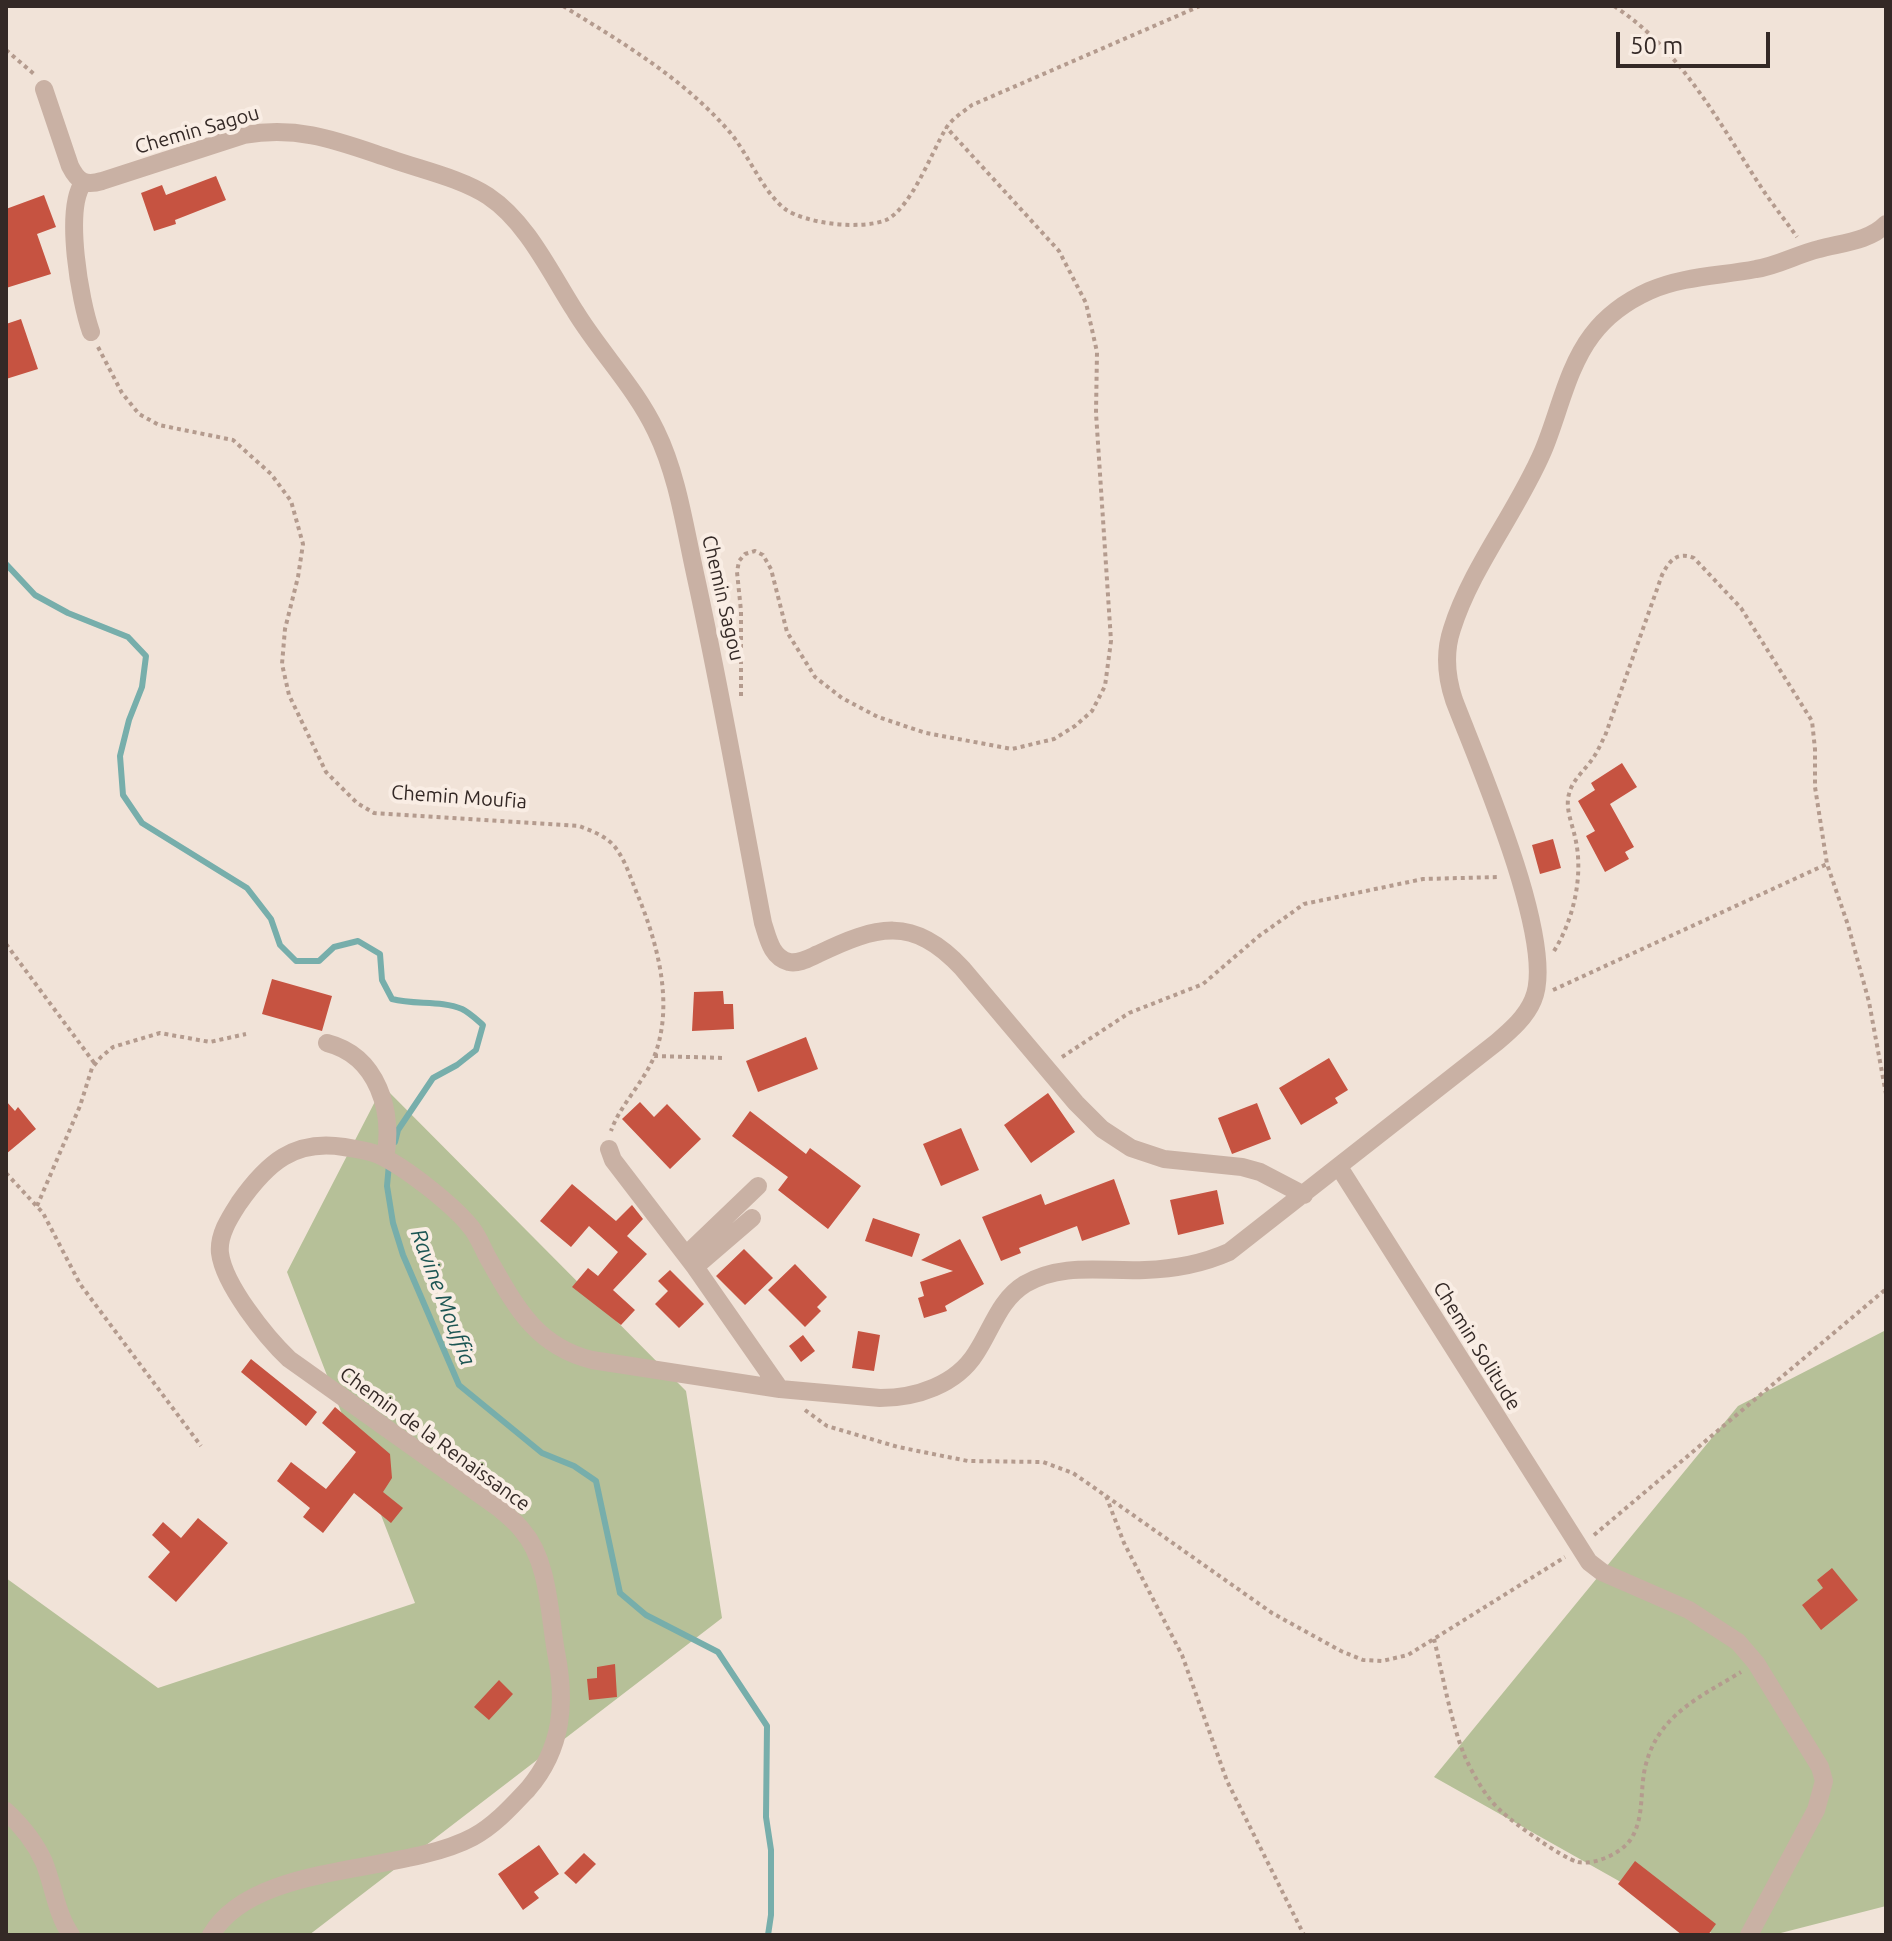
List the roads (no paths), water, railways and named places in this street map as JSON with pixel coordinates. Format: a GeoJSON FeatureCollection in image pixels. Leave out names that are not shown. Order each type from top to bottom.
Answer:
{"type":"FeatureCollection","features":[{"type":"Feature","properties":{"kind":"street"},"geometry":{"type":"LineString","coordinates":[[44,89],[70,166],[75,177],[83,183],[75,200],[77,274],[91,332]]}},
{"type":"Feature","properties":{"kind":"street","name":"Chemin Sagou"},"geometry":{"type":"LineString","coordinates":[[83,183],[102,181],[244,135],[269,130],[293,131],[341,142],[459,183],[485,194],[507,210],[543,259],[589,334],[634,392],[657,433],[675,484],[721,689],[763,923],[774,952],[781,958],[796,962],[879,930],[914,934],[932,942],[962,968],[1102,1129],[1131,1148],[1164,1159],[1242,1167],[1260,1172],[1304,1195]]}},
{"type":"Feature","properties":{"kind":"street","name":"Chemin de la Renaissance"},"geometry":{"type":"LineString","coordinates":[[211,1935],[229,1913],[252,1898],[295,1881],[431,1852],[474,1837],[510,1809],[532,1784],[552,1753],[561,1719],[560,1672],[541,1568],[524,1531],[500,1509],[289,1359],[274,1345],[237,1292],[219,1249],[224,1229],[250,1187],[283,1155],[299,1148],[330,1145],[363,1150],[385,1158],[450,1206],[471,1226],[522,1315],[554,1345],[592,1360],[780,1389],[880,1398],[925,1392],[957,1375],[969,1364],[1006,1301],[1021,1286],[1037,1278],[1062,1270],[1144,1271],[1178,1268],[1229,1252],[1497,1042],[1516,1025],[1534,999],[1538,975],[1533,929],[1519,877],[1448,682],[1448,645],[1473,582],[1512,514],[1542,452],[1580,353],[1607,317],[1649,291],[1674,282],[1760,269],[1808,251],[1865,237],[1886,224]]}},
{"type":"Feature","properties":{"kind":"street"},"geometry":{"type":"LineString","coordinates":[[327,1043],[343,1047],[355,1055],[364,1064],[376,1086],[389,1123],[385,1158]]}},
{"type":"Feature","properties":{"kind":"street"},"geometry":{"type":"LineString","coordinates":[[609,1149],[613,1160],[691,1261],[780,1389]]}},
{"type":"Feature","properties":{"kind":"street","name":"Chemin Solitude"},"geometry":{"type":"LineString","coordinates":[[1339,1167],[1578,1549],[1602,1572],[1689,1610],[1738,1642],[1756,1663],[1813,1754],[1824,1781],[1816,1810],[1749,1935]]}},
{"type":"Feature","properties":{"kind":"street"},"geometry":{"type":"LineString","coordinates":[[691,1261],[758,1186]]}},
{"type":"Feature","properties":{"kind":"street"},"geometry":{"type":"LineString","coordinates":[[691,1261],[752,1218]]}},
{"type":"Feature","properties":{"kind":"street"},"geometry":{"type":"LineString","coordinates":[[6,1811],[27,1832],[37,1848],[60,1915],[71,1935]]}},
{"type":"Feature","properties":{"kind":"waterway","name":"Ravine Mouffia"},"geometry":{"type":"LineString","coordinates":[[6,564],[35,595],[68,613],[128,637],[146,656],[142,687],[120,756],[123,795],[142,823],[247,888],[271,919],[280,945],[296,961],[319,961],[334,947],[358,941],[380,954],[382,980],[392,999],[454,1006],[483,1025],[476,1050],[433,1078],[398,1130],[395,1142]]}},
{"type":"Feature","properties":{"kind":"waterway","name":"Ravine Mouffia"},"geometry":{"type":"LineString","coordinates":[[389,1164],[387,1186],[393,1223],[403,1255],[459,1385],[542,1453],[574,1466],[596,1481],[620,1593],[646,1615],[718,1652],[767,1726],[766,1817],[771,1850],[768,1935]]}}]}
